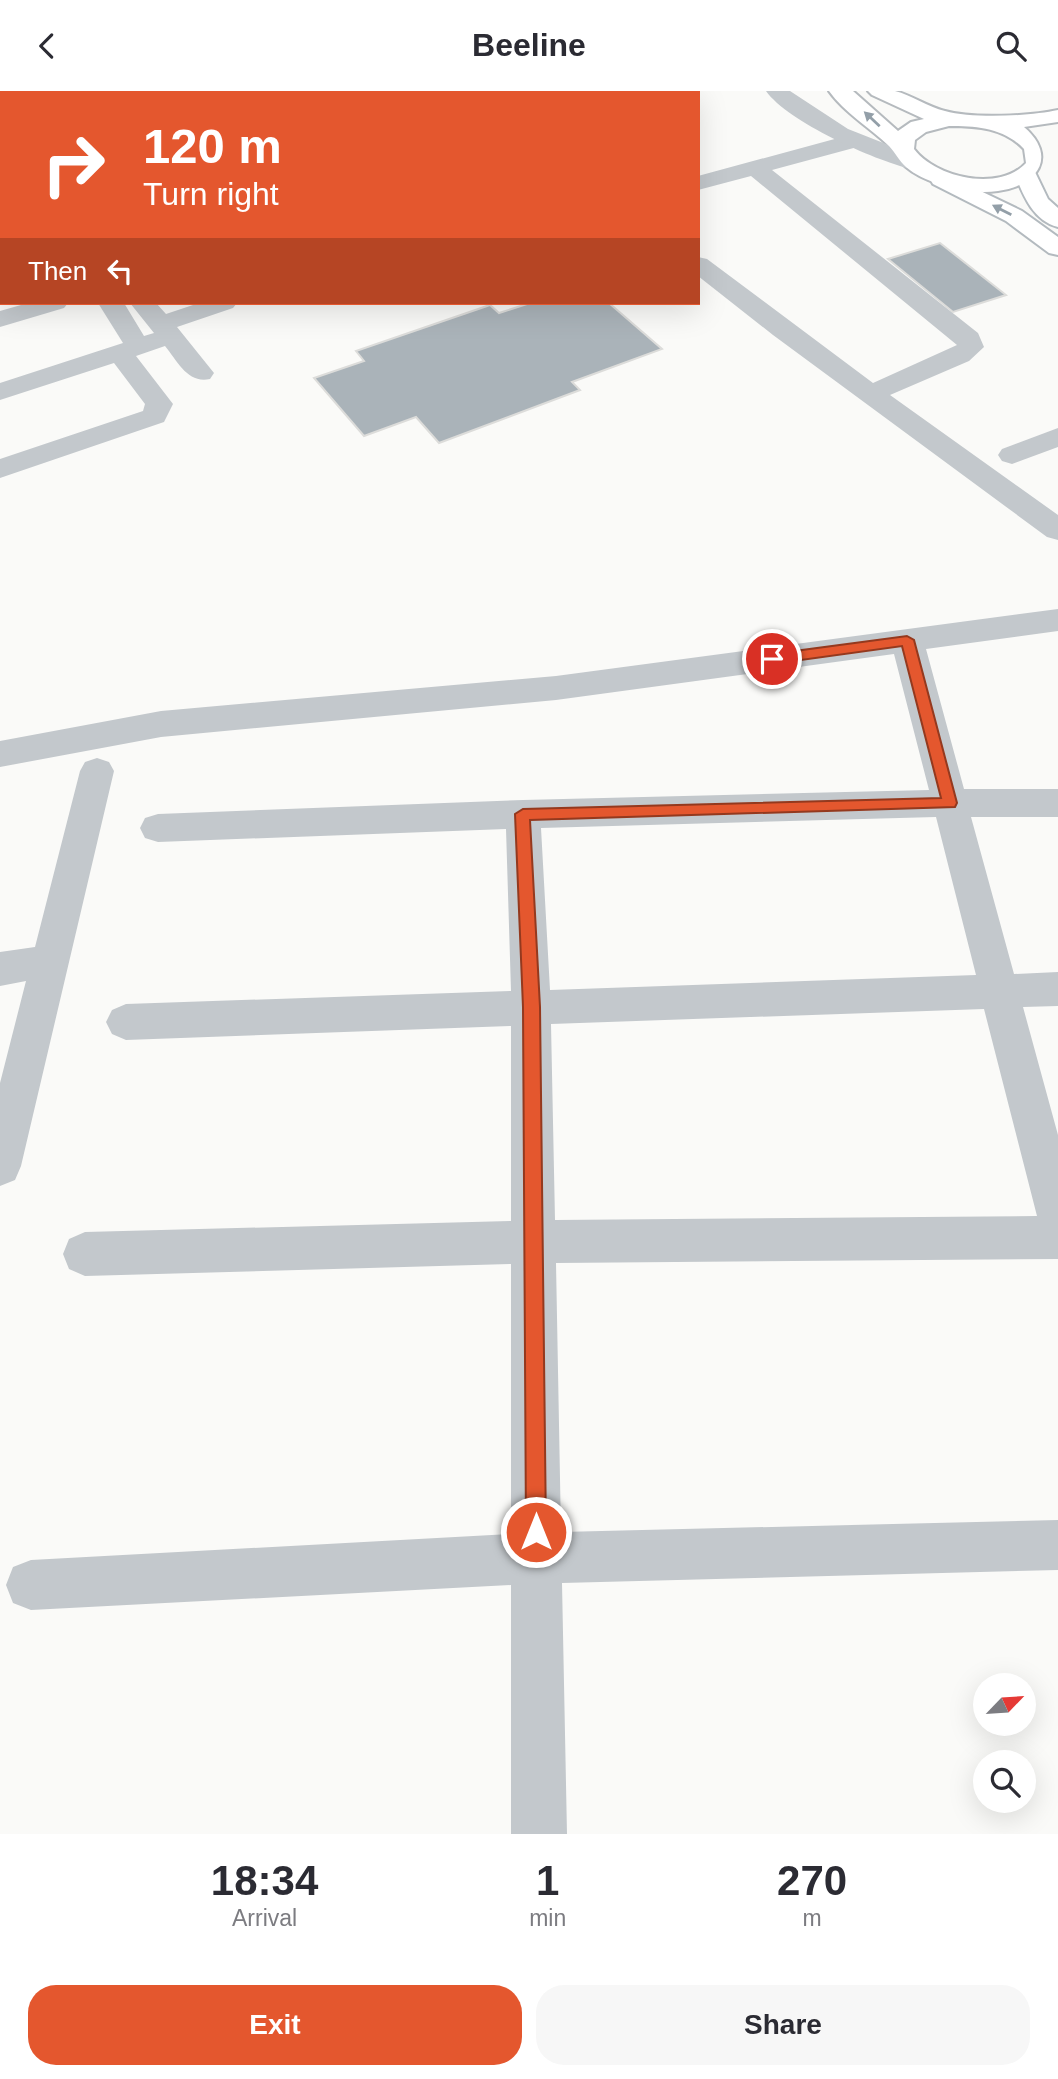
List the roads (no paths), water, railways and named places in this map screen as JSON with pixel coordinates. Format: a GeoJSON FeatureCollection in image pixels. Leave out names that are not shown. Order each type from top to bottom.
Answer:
{"type":"FeatureCollection","features":[{"type":"Feature","properties":{"kind":"main road"},"geometry":{"type":"LineString","coordinates":[[840,91],[907,155],[941,179],[1013,216],[1058,248]]}},
{"type":"Feature","properties":{"kind":"main road"},"geometry":{"type":"LineString","coordinates":[[879,91],[915,109],[948,119],[991,122],[1041,120],[1058,116]]}},
{"type":"Feature","properties":{"kind":"main road"},"geometry":{"type":"LineString","coordinates":[[907,155],[905,137],[915,128],[948,119]]}},
{"type":"Feature","properties":{"kind":"main road"},"geometry":{"type":"LineString","coordinates":[[991,122],[1028,139],[1038,150],[1042,163],[1038,202],[1058,220]]}},
{"type":"Feature","properties":{"kind":"main road"},"geometry":{"type":"LineString","coordinates":[[941,179],[988,186],[1010,183],[1042,163]]}},
{"type":"Feature","properties":{"kind":"street"},"geometry":{"type":"LineString","coordinates":[[776,91],[873,151],[907,155]]}},
{"type":"Feature","properties":{"kind":"street"},"geometry":{"type":"LineString","coordinates":[[700,182],[853,141]]}},
{"type":"Feature","properties":{"kind":"street"},"geometry":{"type":"LineString","coordinates":[[755,168],[969,339],[971,347],[960,355],[870,394]]}},
{"type":"Feature","properties":{"kind":"street"},"geometry":{"type":"LineString","coordinates":[[700,266],[870,394],[1058,530]]}},
{"type":"Feature","properties":{"kind":"street"},"geometry":{"type":"LineString","coordinates":[[0,319],[48,305]]}},
{"type":"Feature","properties":{"kind":"street"},"geometry":{"type":"LineString","coordinates":[[0,469],[154,416],[159,404],[128,350],[112,305]]}},
{"type":"Feature","properties":{"kind":"street"},"geometry":{"type":"LineString","coordinates":[[145,305],[201,373]]}},
{"type":"Feature","properties":{"kind":"street"},"geometry":{"type":"LineString","coordinates":[[0,392],[128,350],[166,330],[190,308],[210,305]]}},
{"type":"Feature","properties":{"kind":"street"},"geometry":{"type":"LineString","coordinates":[[1012,455],[1058,437]]}},
{"type":"Feature","properties":{"kind":"street"},"geometry":{"type":"LineString","coordinates":[[0,754],[161,724],[556,688],[1058,620]]}},
{"type":"Feature","properties":{"kind":"street"},"geometry":{"type":"LineString","coordinates":[[907,640],[1058,1215]]}},
{"type":"Feature","properties":{"kind":"street"},"geometry":{"type":"LineString","coordinates":[[0,1166],[97,771]]}},
{"type":"Feature","properties":{"kind":"street"},"geometry":{"type":"LineString","coordinates":[[158,828],[523,814],[950,803],[1058,803]]}},
{"type":"Feature","properties":{"kind":"street"},"geometry":{"type":"LineString","coordinates":[[523,814],[531,1007],[539,1834]]}},
{"type":"Feature","properties":{"kind":"street"},"geometry":{"type":"LineString","coordinates":[[0,969],[50,961]]}},
{"type":"Feature","properties":{"kind":"street"},"geometry":{"type":"LineString","coordinates":[[126,1022],[1058,989]]}},
{"type":"Feature","properties":{"kind":"street"},"geometry":{"type":"LineString","coordinates":[[85,1254],[533,1242],[1058,1237]]}},
{"type":"Feature","properties":{"kind":"street"},"geometry":{"type":"LineString","coordinates":[[31,1585],[536,1558],[1058,1545]]}}]}
